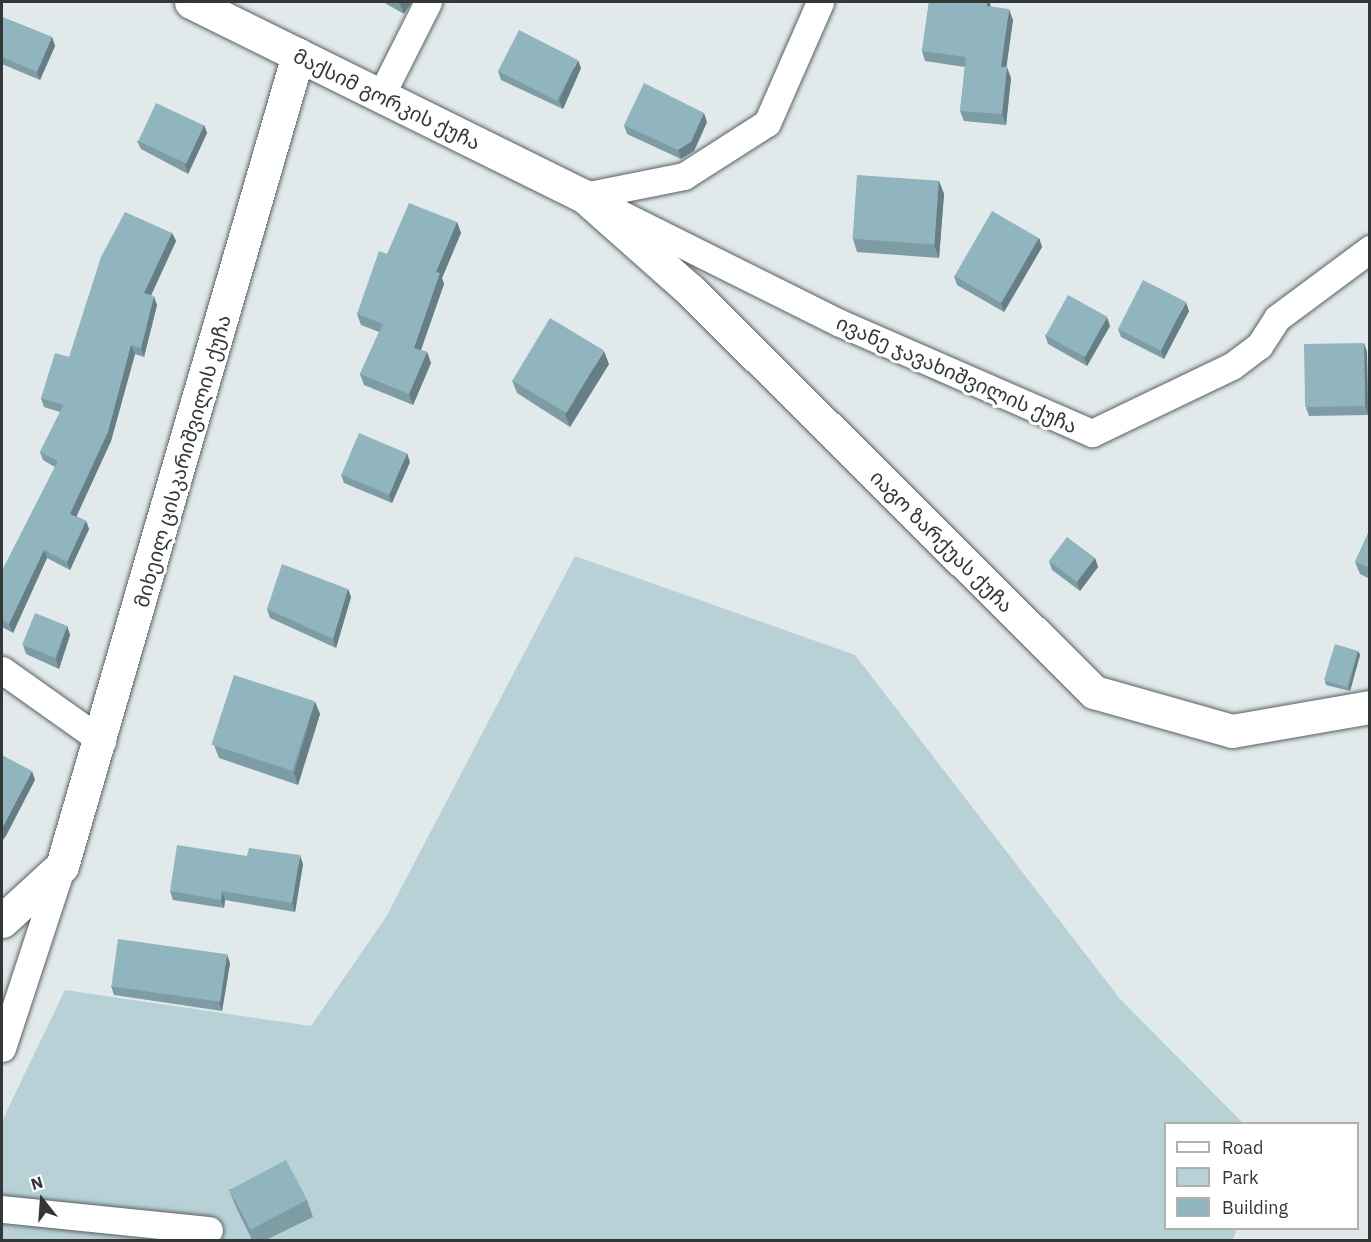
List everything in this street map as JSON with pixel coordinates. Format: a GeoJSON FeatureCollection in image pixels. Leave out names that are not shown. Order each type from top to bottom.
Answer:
{"type":"FeatureCollection","features":[{"type":"Feature","properties":{"kind":"street","name":"მაქსიმ გორკის ქუჩა"},"geometry":{"type":"LineString","coordinates":[[191,2],[222,9],[298,55],[584,196]]}},
{"type":"Feature","properties":{"kind":"street"},"geometry":{"type":"LineString","coordinates":[[381,95],[428,2]]}},
{"type":"Feature","properties":{"kind":"street"},"geometry":{"type":"LineString","coordinates":[[584,196],[684,176],[767,123],[820,2]]}},
{"type":"Feature","properties":{"kind":"street","name":"მიხეილ ცისკარიშვილის ქუჩა"},"geometry":{"type":"LineString","coordinates":[[62,866],[102,741],[298,55]]}},
{"type":"Feature","properties":{"kind":"street","name":"ივანე ჯავახიშვილის ქუჩა"},"geometry":{"type":"LineString","coordinates":[[584,196],[840,323],[1092,434],[1232,366],[1259,346],[1277,318],[1370,249]]}},
{"type":"Feature","properties":{"kind":"street","name":"იაგო ზარქუას ქუჩა"},"geometry":{"type":"LineString","coordinates":[[584,196],[690,290],[1094,692],[1232,731],[1370,707]]}},
{"type":"Feature","properties":{"kind":"street"},"geometry":{"type":"LineString","coordinates":[[2,670],[102,741]]}},
{"type":"Feature","properties":{"kind":"street"},"geometry":{"type":"LineString","coordinates":[[2,921],[62,866]]}},
{"type":"Feature","properties":{"kind":"street"},"geometry":{"type":"LineString","coordinates":[[2,1048],[62,866]]}},
{"type":"Feature","properties":{"kind":"street"},"geometry":{"type":"LineString","coordinates":[[2,1209],[209,1230]]}},
{"type":"Feature","properties":{"kind":"green space"},"geometry":{"type":"Polygon","coordinates":[[[575,556],[855,655],[1120,999],[1242,1122],[1164,1122],[1164,1230],[1237,1230],[1233,1240],[2,1240],[2,1121],[65,990],[311,1026],[386,917],[575,556]]]}},
{"type":"Feature","properties":{"kind":"building"},"geometry":{"type":"Polygon","coordinates":[[[929,2],[987,2],[987,6],[1009,9],[1001,67],[1007,67],[1002,114],[960,111],[966,57],[922,51],[929,2]]]}},
{"type":"Feature","properties":{"kind":"building"},"geometry":{"type":"Polygon","coordinates":[[[2,17],[52,37],[37,72],[2,57],[2,17]]]}},
{"type":"Feature","properties":{"kind":"building"},"geometry":{"type":"Polygon","coordinates":[[[519,30],[578,60],[557,101],[498,71],[519,30]]]}},
{"type":"Feature","properties":{"kind":"building"},"geometry":{"type":"Polygon","coordinates":[[[644,83],[704,113],[691,142],[678,150],[624,125],[644,83]]]}},
{"type":"Feature","properties":{"kind":"building"},"geometry":{"type":"Polygon","coordinates":[[[156,103],[204,125],[186,163],[138,141],[156,103]]]}},
{"type":"Feature","properties":{"kind":"building"},"geometry":{"type":"Polygon","coordinates":[[[857,175],[939,181],[934,245],[853,239],[857,175]]]}},
{"type":"Feature","properties":{"kind":"building"},"geometry":{"type":"Polygon","coordinates":[[[409,203],[457,222],[436,272],[440,273],[414,348],[427,352],[409,394],[360,374],[383,324],[357,314],[379,251],[387,254],[409,203]]]}},
{"type":"Feature","properties":{"kind":"building"},"geometry":{"type":"Polygon","coordinates":[[[992,211],[1039,238],[1001,303],[954,276],[992,211]]]}},
{"type":"Feature","properties":{"kind":"building"},"geometry":{"type":"Polygon","coordinates":[[[125,212],[172,233],[144,293],[154,296],[141,348],[131,345],[108,432],[70,514],[86,521],[67,562],[44,550],[9,624],[2,620],[2,571],[58,461],[40,452],[64,405],[41,398],[55,353],[69,357],[101,257],[125,212]]]}},
{"type":"Feature","properties":{"kind":"building"},"geometry":{"type":"Polygon","coordinates":[[[1143,280],[1186,302],[1161,351],[1118,329],[1143,280]]]}},
{"type":"Feature","properties":{"kind":"building"},"geometry":{"type":"Polygon","coordinates":[[[1068,295],[1107,317],[1085,357],[1046,335],[1068,295]]]}},
{"type":"Feature","properties":{"kind":"building"},"geometry":{"type":"Polygon","coordinates":[[[550,318],[604,350],[566,413],[512,381],[550,318]]]}},
{"type":"Feature","properties":{"kind":"building"},"geometry":{"type":"Polygon","coordinates":[[[1364,343],[1365,406],[1305,407],[1304,344],[1364,343]]]}},
{"type":"Feature","properties":{"kind":"building"},"geometry":{"type":"Polygon","coordinates":[[[359,433],[407,453],[389,495],[341,474],[359,433]]]}},
{"type":"Feature","properties":{"kind":"building"},"geometry":{"type":"Polygon","coordinates":[[[1370,529],[1370,568],[1355,562],[1370,529]]]}},
{"type":"Feature","properties":{"kind":"building"},"geometry":{"type":"Polygon","coordinates":[[[1067,537],[1095,558],[1077,582],[1049,561],[1067,537]]]}},
{"type":"Feature","properties":{"kind":"building"},"geometry":{"type":"Polygon","coordinates":[[[282,564],[348,589],[333,639],[267,609],[282,564]]]}},
{"type":"Feature","properties":{"kind":"building"},"geometry":{"type":"Polygon","coordinates":[[[35,613],[67,626],[55,658],[22,645],[35,613]]]}},
{"type":"Feature","properties":{"kind":"building"},"geometry":{"type":"Polygon","coordinates":[[[1335,644],[1358,651],[1347,687],[1324,680],[1335,644]]]}},
{"type":"Feature","properties":{"kind":"building"},"geometry":{"type":"Polygon","coordinates":[[[234,675],[315,701],[292,771],[211,744],[234,675]]]}},
{"type":"Feature","properties":{"kind":"building"},"geometry":{"type":"Polygon","coordinates":[[[2,755],[32,771],[2,828],[2,755]]]}},
{"type":"Feature","properties":{"kind":"building"},"geometry":{"type":"Polygon","coordinates":[[[177,845],[247,856],[249,848],[300,855],[292,903],[222,891],[221,900],[170,891],[177,845]]]}},
{"type":"Feature","properties":{"kind":"building"},"geometry":{"type":"Polygon","coordinates":[[[118,939],[227,954],[220,1002],[111,987],[118,939]]]}},
{"type":"Feature","properties":{"kind":"building"},"geometry":{"type":"Polygon","coordinates":[[[286,1160],[307,1200],[251,1230],[229,1190],[286,1160]]]}}]}
